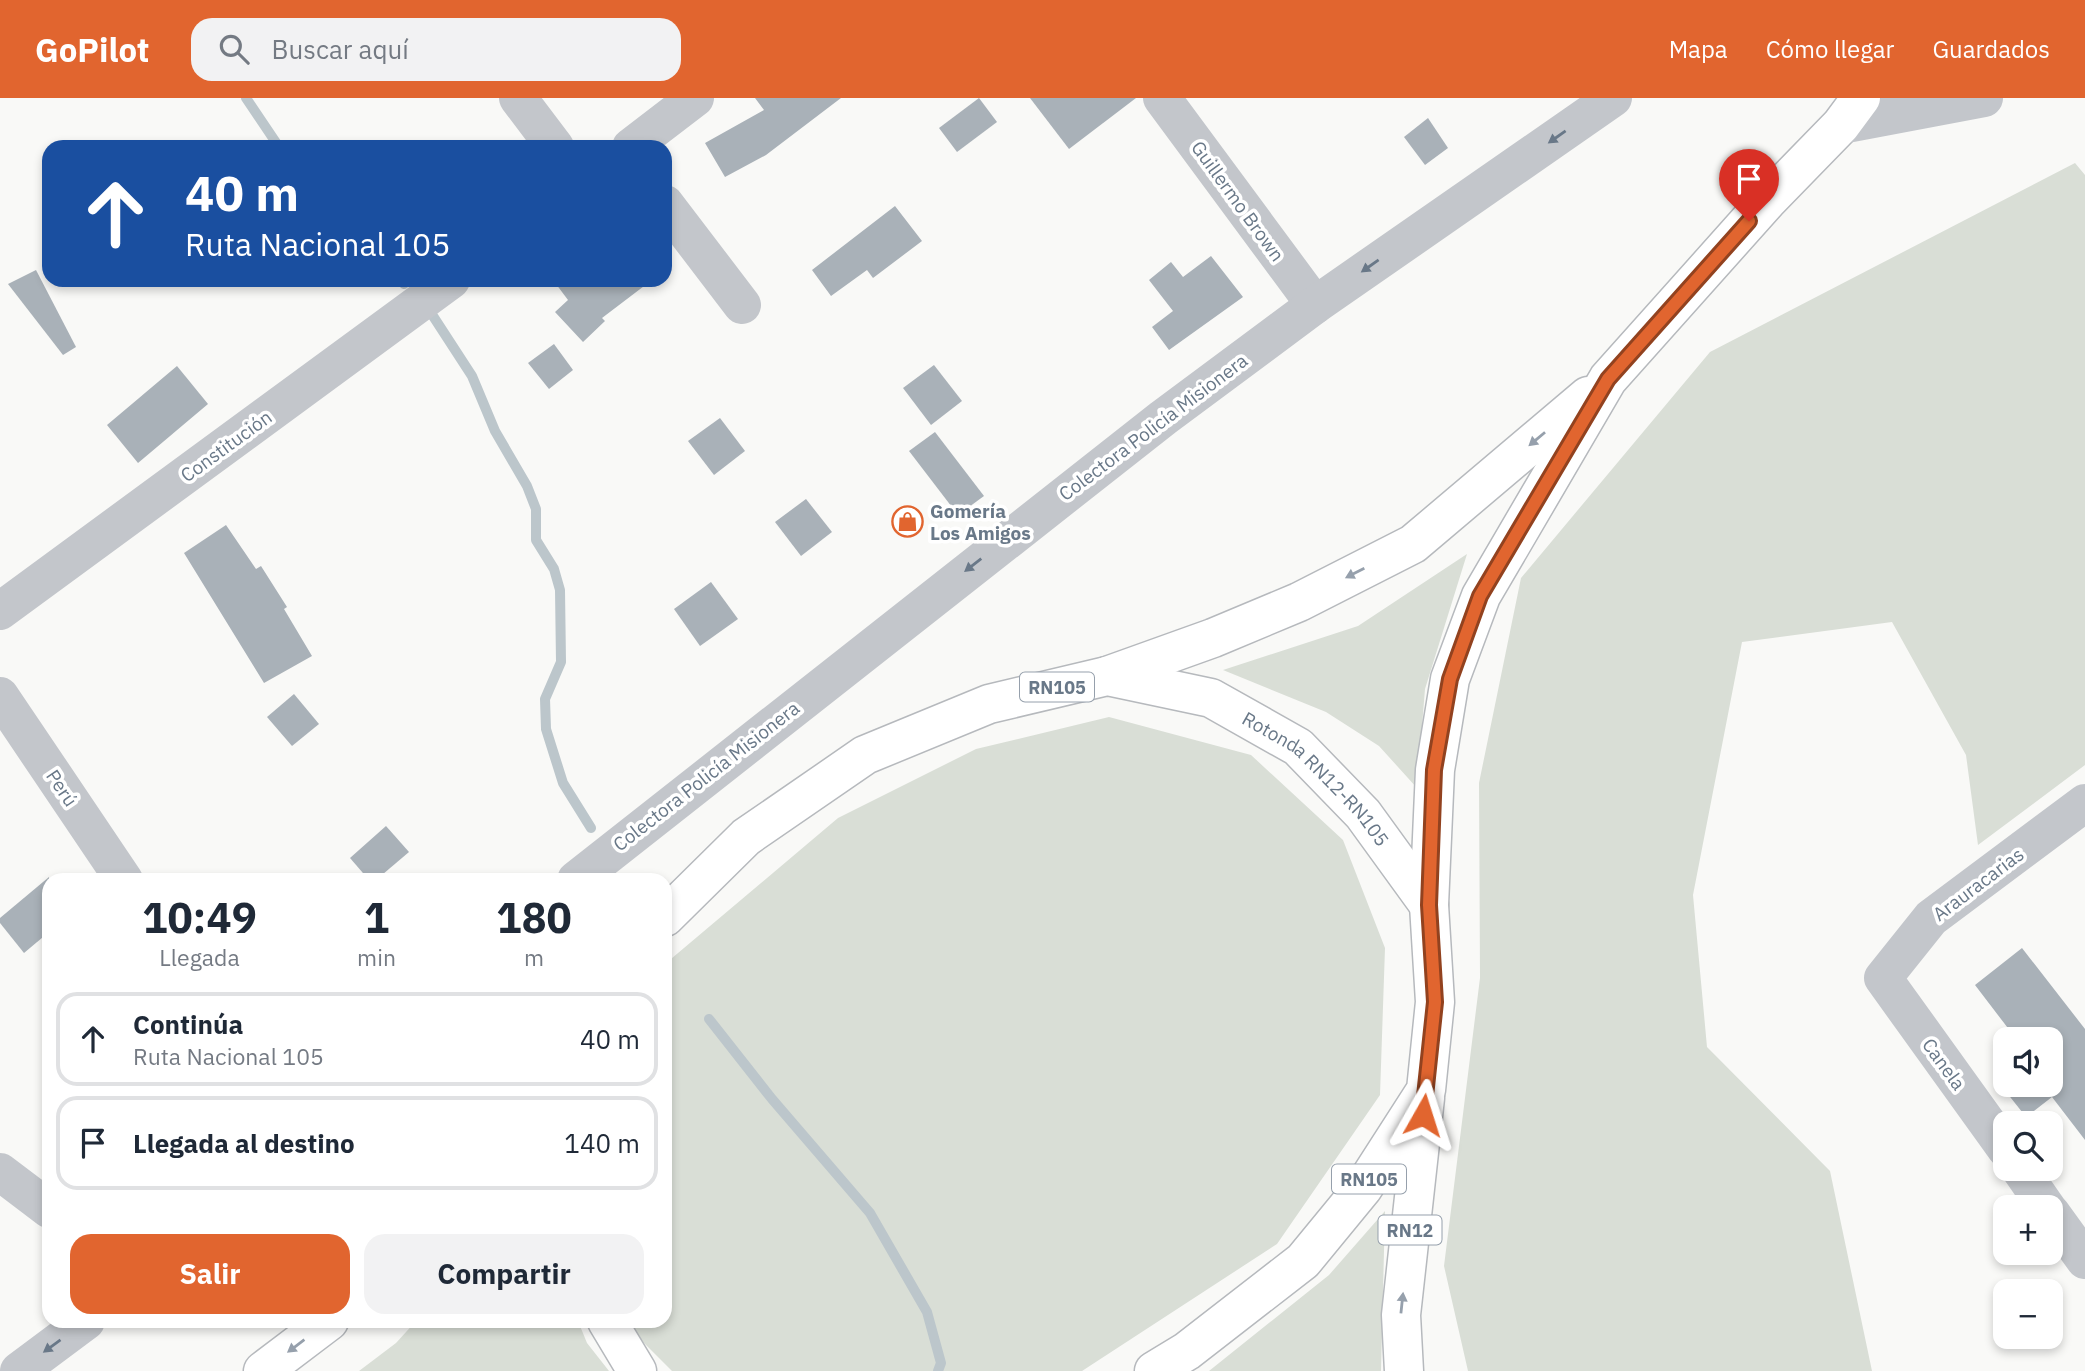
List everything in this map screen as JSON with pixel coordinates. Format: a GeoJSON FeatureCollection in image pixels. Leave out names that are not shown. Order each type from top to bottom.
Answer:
{"type":"FeatureCollection","features":[{"type":"Feature","properties":{"kind":"highway","name":"RN105"},"geometry":{"type":"LineString","coordinates":[[1107,676],[1213,638],[1299,603],[1413,544],[1608,379],[1766,201],[1851,111],[1889,98]]}},
{"type":"Feature","properties":{"kind":"highway","name":"RN105"},"geometry":{"type":"LineString","coordinates":[[1154,1371],[1186,1351],[1303,1261],[1363,1188],[1426,1090],[1435,1002],[1429,905],[1434,770],[1450,679],[1480,596],[1608,379]]}},
{"type":"Feature","properties":{"kind":"highway","name":"Rotonda RN12-RN105"},"geometry":{"type":"LineString","coordinates":[[672,910],[746,836],[865,755],[989,704],[1107,676],[1211,698],[1298,747],[1363,814],[1429,905]]}},
{"type":"Feature","properties":{"kind":"highway","name":"RN12"},"geometry":{"type":"LineString","coordinates":[[1404,1371],[1401,1315],[1426,1090]]}},
{"type":"Feature","properties":{"kind":"highway"},"geometry":{"type":"LineString","coordinates":[[263,1371],[320,1328]]}},
{"type":"Feature","properties":{"kind":"highway"},"geometry":{"type":"LineString","coordinates":[[611,1328],[637,1371]]}},
{"type":"Feature","properties":{"kind":"street"},"geometry":{"type":"LineString","coordinates":[[518,98],[550,140]]}},
{"type":"Feature","properties":{"kind":"street"},"geometry":{"type":"LineString","coordinates":[[640,140],[695,98]]}},
{"type":"Feature","properties":{"kind":"street","name":"Guillermo Brown"},"geometry":{"type":"LineString","coordinates":[[1162,98],[1315,305]]}},
{"type":"Feature","properties":{"kind":"street","name":"Colectora Policía Misionera"},"geometry":{"type":"LineString","coordinates":[[585,873],[998,546],[1315,305],[1613,98]]}},
{"type":"Feature","properties":{"kind":"street"},"geometry":{"type":"LineString","coordinates":[[1851,111],[1984,98]]}},
{"type":"Feature","properties":{"kind":"street"},"geometry":{"type":"LineString","coordinates":[[672,213],[742,305]]}},
{"type":"Feature","properties":{"kind":"street","name":"Constitución"},"geometry":{"type":"LineString","coordinates":[[0,611],[441,287]]}},
{"type":"Feature","properties":{"kind":"street","name":"Perú"},"geometry":{"type":"LineString","coordinates":[[0,696],[119,873]]}},
{"type":"Feature","properties":{"kind":"street","name":"Arauracarias"},"geometry":{"type":"LineString","coordinates":[[1883,978],[1931,918],[2085,803]]}},
{"type":"Feature","properties":{"kind":"street","name":"Canela"},"geometry":{"type":"LineString","coordinates":[[1883,978],[1993,1131]]}},
{"type":"Feature","properties":{"kind":"street"},"geometry":{"type":"LineString","coordinates":[[0,1172],[42,1204]]}},
{"type":"Feature","properties":{"kind":"street"},"geometry":{"type":"LineString","coordinates":[[2063,1229],[2084,1258]]}},
{"type":"Feature","properties":{"kind":"street"},"geometry":{"type":"LineString","coordinates":[[19,1371],[77,1328]]}},
{"type":"Feature","properties":{"kind":"shaded area"},"geometry":{"type":"Polygon","coordinates":[[[2075,163],[2085,175],[2085,765],[1978,845],[1966,755],[1892,622],[1742,642],[1693,895],[1707,1047],[1830,1171],[1872,1371],[1468,1371],[1444,1266],[1480,978],[1479,783],[1521,578],[1710,352],[2075,163]]]}},
{"type":"Feature","properties":{"kind":"shaded area"},"geometry":{"type":"Polygon","coordinates":[[[1467,554],[1425,689],[1417,788],[1379,746],[1326,712],[1223,670],[1358,626],[1467,554]]]}},
{"type":"Feature","properties":{"kind":"shaded area"},"geometry":{"type":"Polygon","coordinates":[[[1109,717],[1251,755],[1343,840],[1385,948],[1380,1095],[1277,1244],[1082,1371],[672,1371],[629,1328],[672,1328],[672,958],[838,818],[976,749],[1109,717]]]}},
{"type":"Feature","properties":{"kind":"shaded area"},"geometry":{"type":"Polygon","coordinates":[[[1385,1211],[1381,1371],[1209,1371],[1329,1275],[1385,1211]]]}},
{"type":"Feature","properties":{"kind":"shaded area"},"geometry":{"type":"Polygon","coordinates":[[[410,1328],[581,1328],[587,1343],[609,1371],[359,1371],[396,1343],[410,1328]]]}},
{"type":"Feature","properties":{"kind":"building"},"geometry":{"type":"Polygon","coordinates":[[[755,98],[841,98],[766,155],[725,177],[705,143],[764,110],[755,98]]]}},
{"type":"Feature","properties":{"kind":"building"},"geometry":{"type":"Polygon","coordinates":[[[979,98],[997,122],[957,152],[939,128],[979,98]]]}},
{"type":"Feature","properties":{"kind":"building"},"geometry":{"type":"Polygon","coordinates":[[[1030,98],[1136,98],[1069,149],[1030,98]]]}},
{"type":"Feature","properties":{"kind":"building"},"geometry":{"type":"Polygon","coordinates":[[[1428,118],[1448,148],[1425,165],[1404,137],[1428,118]]]}},
{"type":"Feature","properties":{"kind":"building"},"geometry":{"type":"Polygon","coordinates":[[[895,206],[922,241],[873,278],[867,270],[831,296],[812,270],[895,206]]]}},
{"type":"Feature","properties":{"kind":"building"},"geometry":{"type":"Polygon","coordinates":[[[1211,256],[1243,297],[1169,350],[1152,327],[1173,311],[1149,280],[1171,262],[1183,277],[1211,256]]]}},
{"type":"Feature","properties":{"kind":"building"},"geometry":{"type":"Polygon","coordinates":[[[36,270],[42,287],[45,287],[76,347],[63,355],[8,284],[36,270]]]}},
{"type":"Feature","properties":{"kind":"building"},"geometry":{"type":"Polygon","coordinates":[[[558,287],[643,287],[602,318],[605,321],[583,342],[555,312],[568,300],[558,287]]]}},
{"type":"Feature","properties":{"kind":"building"},"geometry":{"type":"Polygon","coordinates":[[[554,344],[573,370],[549,389],[528,363],[554,344]]]}},
{"type":"Feature","properties":{"kind":"building"},"geometry":{"type":"Polygon","coordinates":[[[934,365],[962,401],[931,425],[903,388],[934,365]]]}},
{"type":"Feature","properties":{"kind":"building"},"geometry":{"type":"Polygon","coordinates":[[[177,366],[208,404],[138,463],[107,425],[177,366]]]}},
{"type":"Feature","properties":{"kind":"building"},"geometry":{"type":"Polygon","coordinates":[[[720,418],[745,451],[714,475],[688,441],[720,418]]]}},
{"type":"Feature","properties":{"kind":"building"},"geometry":{"type":"Polygon","coordinates":[[[935,432],[984,496],[958,515],[909,451],[935,432]]]}},
{"type":"Feature","properties":{"kind":"building"},"geometry":{"type":"Polygon","coordinates":[[[806,499],[832,532],[801,556],[775,522],[806,499]]]}},
{"type":"Feature","properties":{"kind":"building"},"geometry":{"type":"Polygon","coordinates":[[[226,525],[256,569],[261,566],[287,607],[284,609],[312,656],[264,683],[184,553],[226,525]]]}},
{"type":"Feature","properties":{"kind":"building"},"geometry":{"type":"Polygon","coordinates":[[[711,582],[738,619],[700,646],[674,609],[711,582]]]}},
{"type":"Feature","properties":{"kind":"building"},"geometry":{"type":"Polygon","coordinates":[[[294,694],[319,724],[292,746],[267,717],[294,694]]]}},
{"type":"Feature","properties":{"kind":"building"},"geometry":{"type":"Polygon","coordinates":[[[386,826],[409,852],[384,873],[363,873],[350,858],[386,826]]]}},
{"type":"Feature","properties":{"kind":"building"},"geometry":{"type":"Polygon","coordinates":[[[42,883],[42,938],[24,953],[0,923],[0,918],[42,883]]]}},
{"type":"Feature","properties":{"kind":"building"},"geometry":{"type":"Polygon","coordinates":[[[2022,948],[2085,1029],[2085,1140],[2052,1097],[2063,1097],[2063,1027],[2007,1027],[1975,985],[2022,948]]]}},
{"type":"Feature","properties":{"kind":"building"},"geometry":{"type":"Polygon","coordinates":[[[2010,1097],[2052,1097],[2034,1111],[2021,1111],[2010,1097]]]}},
{"type":"Feature","properties":{"kind":"waterway"},"geometry":{"type":"LineString","coordinates":[[246,98],[274,140]]}},
{"type":"Feature","properties":{"kind":"waterway"},"geometry":{"type":"LineString","coordinates":[[433,316],[472,376],[495,431],[527,486],[536,509],[536,540],[554,569],[560,590],[561,662],[545,699],[546,729],[563,783],[591,828]]}},
{"type":"Feature","properties":{"kind":"waterway"},"geometry":{"type":"LineString","coordinates":[[709,1019],[772,1099],[870,1213],[927,1312],[941,1363],[938,1371]]}},
{"type":"Feature","properties":{"kind":"place","name":"Gomería Los Amigos"},"geometry":{"type":"Point","coordinates":[907,522]}},
{"type":"Feature","properties":{"kind":"route"},"geometry":{"type":"LineString","coordinates":[[1423,1115],[1435,1002],[1429,905],[1434,770],[1450,679],[1480,596],[1608,379],[1749,221]]}}]}
